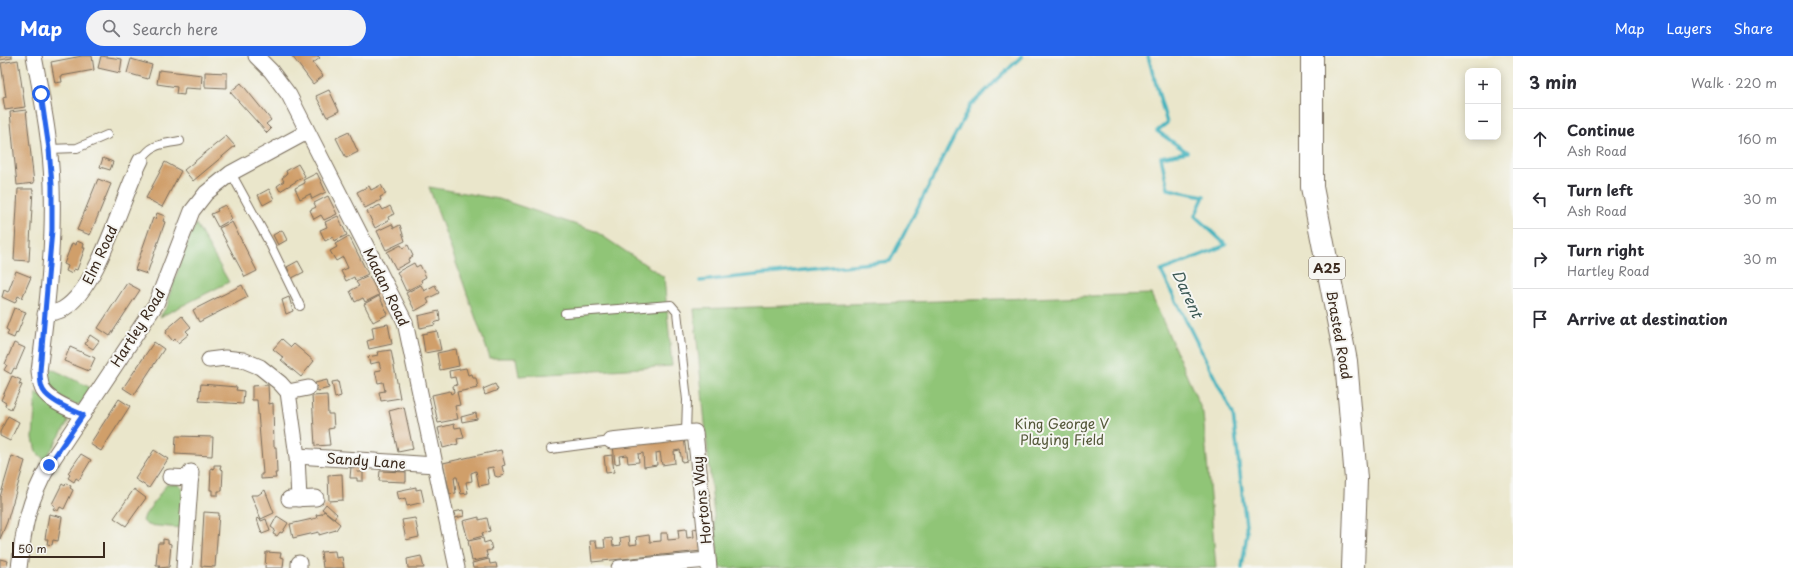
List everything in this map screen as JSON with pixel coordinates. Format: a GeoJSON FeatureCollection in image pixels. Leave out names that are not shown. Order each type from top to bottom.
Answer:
{"type":"FeatureCollection","features":[{"type":"Feature","properties":{"kind":"main road","name":"Brasted Road"},"geometry":{"type":"LineString","coordinates":[[1312,56],[1312,187],[1346,361],[1356,479],[1353,568]]}},
{"type":"Feature","properties":{"kind":"street"},"geometry":{"type":"LineString","coordinates":[[34,56],[49,149],[52,185],[52,230],[40,371],[41,383],[44,391],[55,400],[83,415]]}},
{"type":"Feature","properties":{"kind":"street","name":"Madan Road"},"geometry":{"type":"LineString","coordinates":[[256,56],[271,71],[289,95],[405,322],[457,568]]}},
{"type":"Feature","properties":{"kind":"street","name":"Hartley Road"},"geometry":{"type":"LineString","coordinates":[[19,568],[24,527],[37,486],[49,465],[156,304],[165,283],[184,227],[192,211],[206,193],[231,173],[308,132]]}},
{"type":"Feature","properties":{"kind":"street","name":"Elm Road"},"geometry":{"type":"LineString","coordinates":[[45,314],[63,309],[85,289],[94,272],[128,175],[141,160]]}},
{"type":"Feature","properties":{"kind":"street"},"geometry":{"type":"LineString","coordinates":[[209,360],[225,358],[243,360],[260,367],[280,382],[288,392],[297,456],[294,499],[316,498]]}},
{"type":"Feature","properties":{"kind":"street"},"geometry":{"type":"LineString","coordinates":[[288,392],[308,388]]}},
{"type":"Feature","properties":{"kind":"street"},"geometry":{"type":"LineString","coordinates":[[611,441],[691,433]]}},
{"type":"Feature","properties":{"kind":"street","name":"Hortons Way"},"geometry":{"type":"LineString","coordinates":[[691,433],[708,564]]}},
{"type":"Feature","properties":{"kind":"street","name":"Sandy Lane"},"geometry":{"type":"LineString","coordinates":[[297,456],[435,465]]}},
{"type":"Feature","properties":{"kind":"street"},"geometry":{"type":"LineString","coordinates":[[170,477],[191,475],[184,568]]}},
{"type":"Feature","properties":{"kind":"street"},"geometry":{"type":"LineString","coordinates":[[619,568],[708,564]]}},
{"type":"Feature","properties":{"kind":"lane"},"geometry":{"type":"LineString","coordinates":[[49,149],[77,148],[107,134]]}},
{"type":"Feature","properties":{"kind":"lane"},"geometry":{"type":"LineString","coordinates":[[141,160],[148,150],[156,146],[180,141]]}},
{"type":"Feature","properties":{"kind":"lane"},"geometry":{"type":"LineString","coordinates":[[231,173],[270,244],[300,306]]}},
{"type":"Feature","properties":{"kind":"lane"},"geometry":{"type":"LineString","coordinates":[[565,312],[671,305],[677,312],[691,433]]}},
{"type":"Feature","properties":{"kind":"lane"},"geometry":{"type":"LineString","coordinates":[[551,449],[611,441]]}},
{"type":"Feature","properties":{"kind":"green space"},"geometry":{"type":"Polygon","coordinates":[[[429,187],[499,199],[595,231],[664,277],[672,366],[519,376],[516,358],[490,358],[429,187]]]}},
{"type":"Feature","properties":{"kind":"green space"},"geometry":{"type":"Polygon","coordinates":[[[196,224],[229,282],[160,317],[169,303],[169,296],[188,241],[196,224]]]}},
{"type":"Feature","properties":{"kind":"green space","name":"King George V Playing Field"},"geometry":{"type":"Polygon","coordinates":[[[1151,294],[1203,413],[1216,568],[719,568],[694,309],[1151,294]]]}},
{"type":"Feature","properties":{"kind":"green space"},"geometry":{"type":"Polygon","coordinates":[[[46,366],[91,388],[82,403],[76,405],[52,392],[47,382],[46,366]]]}},
{"type":"Feature","properties":{"kind":"green space"},"geometry":{"type":"Polygon","coordinates":[[[36,392],[66,415],[68,422],[45,460],[36,452],[33,438],[36,392]]]}},
{"type":"Feature","properties":{"kind":"green space"},"geometry":{"type":"Polygon","coordinates":[[[167,484],[178,484],[183,488],[181,528],[147,525],[143,521],[145,515],[167,484]]]}},
{"type":"Feature","properties":{"kind":"building"},"geometry":{"type":"Polygon","coordinates":[[[0,56],[12,56],[12,58],[0,60],[0,56]]]}},
{"type":"Feature","properties":{"kind":"building"},"geometry":{"type":"Polygon","coordinates":[[[82,56],[92,56],[94,70],[61,76],[62,82],[55,83],[51,62],[82,56]]]}},
{"type":"Feature","properties":{"kind":"building"},"geometry":{"type":"Polygon","coordinates":[[[101,56],[122,59],[120,73],[98,68],[101,56]]]}},
{"type":"Feature","properties":{"kind":"building"},"geometry":{"type":"Polygon","coordinates":[[[292,56],[318,56],[320,58],[313,63],[323,76],[313,84],[292,56]]]}},
{"type":"Feature","properties":{"kind":"building"},"geometry":{"type":"Polygon","coordinates":[[[131,59],[152,65],[148,79],[127,73],[131,59]]]}},
{"type":"Feature","properties":{"kind":"building"},"geometry":{"type":"Polygon","coordinates":[[[18,60],[25,107],[5,110],[3,98],[6,97],[1,63],[18,60]]]}},
{"type":"Feature","properties":{"kind":"building"},"geometry":{"type":"Polygon","coordinates":[[[159,70],[202,75],[201,89],[185,88],[184,95],[176,94],[177,87],[157,84],[159,70]]]}},
{"type":"Feature","properties":{"kind":"building"},"geometry":{"type":"Polygon","coordinates":[[[205,72],[227,73],[227,88],[205,87],[205,72]]]}},
{"type":"Feature","properties":{"kind":"building"},"geometry":{"type":"Polygon","coordinates":[[[241,83],[271,120],[266,124],[271,129],[267,133],[230,92],[241,83]]]}},
{"type":"Feature","properties":{"kind":"building"},"geometry":{"type":"Polygon","coordinates":[[[329,90],[339,111],[327,117],[316,96],[329,90]]]}},
{"type":"Feature","properties":{"kind":"building"},"geometry":{"type":"Polygon","coordinates":[[[26,110],[34,183],[17,185],[10,112],[26,110]]]}},
{"type":"Feature","properties":{"kind":"building"},"geometry":{"type":"Polygon","coordinates":[[[349,132],[358,152],[346,158],[336,138],[349,132]]]}},
{"type":"Feature","properties":{"kind":"building"},"geometry":{"type":"Polygon","coordinates":[[[226,136],[235,146],[193,181],[184,170],[226,136]]]}},
{"type":"Feature","properties":{"kind":"building"},"geometry":{"type":"Polygon","coordinates":[[[103,158],[113,162],[110,170],[100,167],[103,158]]]}},
{"type":"Feature","properties":{"kind":"building"},"geometry":{"type":"Polygon","coordinates":[[[165,162],[181,171],[162,207],[146,198],[165,162]]]}},
{"type":"Feature","properties":{"kind":"building"},"geometry":{"type":"Polygon","coordinates":[[[298,164],[305,176],[280,191],[277,186],[284,181],[282,178],[287,174],[286,171],[298,164]]]}},
{"type":"Feature","properties":{"kind":"building"},"geometry":{"type":"Polygon","coordinates":[[[317,173],[326,192],[312,199],[310,194],[300,199],[295,188],[305,183],[303,180],[317,173]]]}},
{"type":"Feature","properties":{"kind":"building"},"geometry":{"type":"Polygon","coordinates":[[[98,179],[111,184],[90,235],[77,230],[98,179]]]}},
{"type":"Feature","properties":{"kind":"building"},"geometry":{"type":"Polygon","coordinates":[[[381,185],[386,194],[380,197],[381,200],[365,208],[357,192],[369,186],[371,190],[381,185]]]}},
{"type":"Feature","properties":{"kind":"building"},"geometry":{"type":"Polygon","coordinates":[[[18,189],[33,189],[29,261],[14,260],[18,189]]]}},
{"type":"Feature","properties":{"kind":"building"},"geometry":{"type":"Polygon","coordinates":[[[269,189],[274,199],[263,205],[258,195],[269,189]]]}},
{"type":"Feature","properties":{"kind":"building"},"geometry":{"type":"Polygon","coordinates":[[[328,196],[337,214],[324,220],[321,215],[314,219],[310,210],[316,207],[314,203],[328,196]]]}},
{"type":"Feature","properties":{"kind":"building"},"geometry":{"type":"Polygon","coordinates":[[[225,205],[232,219],[218,227],[211,214],[218,211],[217,209],[225,205]]]}},
{"type":"Feature","properties":{"kind":"building"},"geometry":{"type":"Polygon","coordinates":[[[380,205],[383,210],[390,206],[394,214],[388,217],[389,220],[375,228],[367,211],[380,205]]]}},
{"type":"Feature","properties":{"kind":"building"},"geometry":{"type":"Polygon","coordinates":[[[157,213],[165,216],[163,221],[165,222],[147,274],[135,270],[153,218],[155,219],[157,213]]]}},
{"type":"Feature","properties":{"kind":"building"},"geometry":{"type":"Polygon","coordinates":[[[338,216],[347,235],[334,241],[333,237],[325,241],[320,230],[327,227],[325,222],[338,216]]]}},
{"type":"Feature","properties":{"kind":"building"},"geometry":{"type":"Polygon","coordinates":[[[232,222],[257,271],[245,277],[219,228],[232,222]]]}},
{"type":"Feature","properties":{"kind":"building"},"geometry":{"type":"Polygon","coordinates":[[[392,224],[394,228],[400,225],[405,241],[386,250],[377,231],[392,224]]]}},
{"type":"Feature","properties":{"kind":"building"},"geometry":{"type":"Polygon","coordinates":[[[282,230],[287,240],[278,245],[273,235],[282,230]]]}},
{"type":"Feature","properties":{"kind":"building"},"geometry":{"type":"Polygon","coordinates":[[[349,236],[368,274],[355,280],[354,277],[346,281],[341,271],[348,268],[343,257],[336,261],[330,251],[337,247],[335,244],[349,236]]]}},
{"type":"Feature","properties":{"kind":"building"},"geometry":{"type":"Polygon","coordinates":[[[77,241],[84,244],[83,248],[85,248],[77,270],[74,269],[72,274],[66,271],[68,266],[64,264],[72,243],[76,245],[77,241]]]}},
{"type":"Feature","properties":{"kind":"building"},"geometry":{"type":"Polygon","coordinates":[[[401,245],[403,248],[408,245],[413,256],[408,259],[409,262],[396,269],[387,252],[401,245]]]}},
{"type":"Feature","properties":{"kind":"building"},"geometry":{"type":"Polygon","coordinates":[[[298,261],[304,272],[292,278],[287,267],[298,261]]]}},
{"type":"Feature","properties":{"kind":"building"},"geometry":{"type":"Polygon","coordinates":[[[414,263],[416,267],[420,265],[426,277],[421,280],[422,283],[406,291],[397,272],[414,263]]]}},
{"type":"Feature","properties":{"kind":"building"},"geometry":{"type":"Polygon","coordinates":[[[16,271],[31,277],[22,298],[18,296],[15,303],[2,297],[4,290],[8,292],[16,271]]]}},
{"type":"Feature","properties":{"kind":"building"},"geometry":{"type":"Polygon","coordinates":[[[369,276],[379,295],[365,302],[363,298],[355,302],[350,291],[359,286],[356,282],[369,276]]]}},
{"type":"Feature","properties":{"kind":"building"},"geometry":{"type":"Polygon","coordinates":[[[127,283],[140,290],[110,336],[98,328],[127,283]]]}},
{"type":"Feature","properties":{"kind":"building"},"geometry":{"type":"Polygon","coordinates":[[[242,285],[248,297],[199,322],[193,310],[242,285]]]}},
{"type":"Feature","properties":{"kind":"building"},"geometry":{"type":"Polygon","coordinates":[[[421,285],[424,291],[435,285],[439,293],[427,299],[429,303],[415,311],[406,293],[421,285]]]}},
{"type":"Feature","properties":{"kind":"building"},"geometry":{"type":"Polygon","coordinates":[[[379,296],[388,314],[373,322],[364,304],[379,296]]]}},
{"type":"Feature","properties":{"kind":"building"},"geometry":{"type":"Polygon","coordinates":[[[289,297],[293,311],[286,314],[282,300],[289,297]]]}},
{"type":"Feature","properties":{"kind":"building"},"geometry":{"type":"Polygon","coordinates":[[[14,308],[26,312],[14,338],[7,335],[9,331],[6,329],[14,308]]]}},
{"type":"Feature","properties":{"kind":"building"},"geometry":{"type":"Polygon","coordinates":[[[439,311],[440,321],[434,323],[435,325],[420,328],[418,316],[439,311]]]}},
{"type":"Feature","properties":{"kind":"building"},"geometry":{"type":"Polygon","coordinates":[[[182,316],[191,327],[186,331],[189,334],[178,343],[175,339],[173,341],[166,333],[166,330],[182,316]]]}},
{"type":"Feature","properties":{"kind":"building"},"geometry":{"type":"Polygon","coordinates":[[[388,324],[392,344],[369,349],[367,341],[374,339],[372,327],[388,324]]]}},
{"type":"Feature","properties":{"kind":"building"},"geometry":{"type":"Polygon","coordinates":[[[437,331],[441,350],[425,353],[422,334],[437,331]]]}},
{"type":"Feature","properties":{"kind":"building"},"geometry":{"type":"Polygon","coordinates":[[[90,335],[99,341],[93,349],[85,344],[90,335]]]}},
{"type":"Feature","properties":{"kind":"building"},"geometry":{"type":"Polygon","coordinates":[[[282,339],[291,347],[294,344],[314,361],[301,377],[281,360],[284,358],[273,349],[282,339]]]}},
{"type":"Feature","properties":{"kind":"building"},"geometry":{"type":"Polygon","coordinates":[[[154,342],[164,349],[134,395],[123,388],[154,342]]]}},
{"type":"Feature","properties":{"kind":"building"},"geometry":{"type":"Polygon","coordinates":[[[14,343],[25,348],[16,369],[14,368],[11,374],[4,370],[14,343]]]}},
{"type":"Feature","properties":{"kind":"building"},"geometry":{"type":"Polygon","coordinates":[[[70,347],[95,358],[89,371],[64,361],[70,347]]]}},
{"type":"Feature","properties":{"kind":"building"},"geometry":{"type":"Polygon","coordinates":[[[456,349],[459,366],[440,370],[437,353],[456,349]]]}},
{"type":"Feature","properties":{"kind":"building"},"geometry":{"type":"Polygon","coordinates":[[[391,350],[400,398],[381,401],[379,392],[385,391],[383,382],[378,383],[375,371],[381,370],[379,362],[370,364],[368,357],[378,355],[377,352],[391,350]]]}},
{"type":"Feature","properties":{"kind":"building"},"geometry":{"type":"Polygon","coordinates":[[[466,368],[468,375],[472,374],[473,378],[476,378],[478,388],[457,392],[460,405],[455,406],[458,419],[438,423],[432,395],[450,391],[451,394],[454,392],[453,386],[457,385],[455,377],[450,378],[449,371],[466,368]]]}},
{"type":"Feature","properties":{"kind":"building"},"geometry":{"type":"Polygon","coordinates":[[[12,376],[21,380],[19,384],[22,385],[11,409],[5,406],[6,403],[1,400],[12,376]]]}},
{"type":"Feature","properties":{"kind":"building"},"geometry":{"type":"Polygon","coordinates":[[[327,380],[329,388],[318,391],[315,383],[327,380]]]}},
{"type":"Feature","properties":{"kind":"building"},"geometry":{"type":"Polygon","coordinates":[[[338,381],[341,396],[335,398],[332,382],[338,381]]]}},
{"type":"Feature","properties":{"kind":"building"},"geometry":{"type":"Polygon","coordinates":[[[201,384],[237,387],[236,390],[244,391],[243,404],[199,401],[201,384]]]}},
{"type":"Feature","properties":{"kind":"building"},"geometry":{"type":"Polygon","coordinates":[[[495,384],[498,390],[485,395],[483,389],[495,384]]]}},
{"type":"Feature","properties":{"kind":"building"},"geometry":{"type":"Polygon","coordinates":[[[268,385],[269,404],[273,403],[274,447],[276,447],[277,473],[275,473],[276,478],[261,479],[261,474],[263,474],[257,400],[252,400],[252,386],[268,385]]]}},
{"type":"Feature","properties":{"kind":"building"},"geometry":{"type":"Polygon","coordinates":[[[327,395],[328,414],[333,414],[334,428],[328,429],[330,445],[315,446],[312,396],[327,395]]]}},
{"type":"Feature","properties":{"kind":"building"},"geometry":{"type":"Polygon","coordinates":[[[119,399],[130,406],[101,451],[90,444],[119,399]]]}},
{"type":"Feature","properties":{"kind":"building"},"geometry":{"type":"Polygon","coordinates":[[[404,407],[413,449],[398,452],[389,411],[404,407]]]}},
{"type":"Feature","properties":{"kind":"building"},"geometry":{"type":"Polygon","coordinates":[[[476,413],[477,419],[462,422],[461,417],[476,413]]]}},
{"type":"Feature","properties":{"kind":"building"},"geometry":{"type":"Polygon","coordinates":[[[8,416],[19,422],[10,441],[0,436],[0,432],[8,416]]]}},
{"type":"Feature","properties":{"kind":"building"},"geometry":{"type":"Polygon","coordinates":[[[454,424],[455,428],[461,427],[464,438],[457,439],[458,444],[443,448],[438,428],[454,424]]]}},
{"type":"Feature","properties":{"kind":"building"},"geometry":{"type":"Polygon","coordinates":[[[176,436],[213,437],[212,456],[175,454],[176,436]]]}},
{"type":"Feature","properties":{"kind":"building"},"geometry":{"type":"Polygon","coordinates":[[[684,437],[687,461],[682,462],[680,450],[674,451],[675,463],[662,465],[660,452],[656,453],[657,465],[644,467],[643,453],[638,454],[639,462],[628,463],[627,455],[619,456],[620,463],[615,464],[613,445],[684,437]]]}},
{"type":"Feature","properties":{"kind":"building"},"geometry":{"type":"Polygon","coordinates":[[[154,450],[168,459],[149,488],[135,479],[154,450]]]}},
{"type":"Feature","properties":{"kind":"building"},"geometry":{"type":"Polygon","coordinates":[[[501,450],[505,465],[502,466],[504,475],[498,477],[495,476],[493,467],[487,468],[489,484],[479,486],[476,471],[471,473],[472,481],[466,482],[468,493],[461,494],[457,477],[454,477],[456,493],[450,494],[443,463],[501,450]]]}},
{"type":"Feature","properties":{"kind":"building"},"geometry":{"type":"Polygon","coordinates":[[[81,454],[91,460],[79,480],[76,478],[74,482],[68,478],[70,475],[68,473],[81,454]]]}},
{"type":"Feature","properties":{"kind":"building"},"geometry":{"type":"Polygon","coordinates":[[[612,455],[614,472],[606,473],[604,456],[612,455]]]}},
{"type":"Feature","properties":{"kind":"building"},"geometry":{"type":"Polygon","coordinates":[[[12,456],[25,461],[7,522],[0,539],[0,497],[12,456]]]}},
{"type":"Feature","properties":{"kind":"building"},"geometry":{"type":"Polygon","coordinates":[[[214,465],[221,465],[220,469],[223,470],[222,491],[218,491],[218,495],[212,495],[212,490],[210,490],[211,468],[214,469],[214,465]]]}},
{"type":"Feature","properties":{"kind":"building"},"geometry":{"type":"Polygon","coordinates":[[[351,467],[358,467],[357,472],[363,472],[363,481],[357,481],[357,478],[350,478],[351,467]]]}},
{"type":"Feature","properties":{"kind":"building"},"geometry":{"type":"Polygon","coordinates":[[[380,471],[406,472],[406,482],[379,481],[380,471]]]}},
{"type":"Feature","properties":{"kind":"building"},"geometry":{"type":"Polygon","coordinates":[[[342,474],[343,500],[329,501],[328,475],[342,474]]]}},
{"type":"Feature","properties":{"kind":"building"},"geometry":{"type":"Polygon","coordinates":[[[66,483],[71,486],[70,488],[73,490],[64,509],[60,507],[58,511],[53,509],[55,506],[52,504],[62,484],[65,486],[66,483]]]}},
{"type":"Feature","properties":{"kind":"building"},"geometry":{"type":"Polygon","coordinates":[[[416,487],[416,490],[421,489],[424,502],[407,506],[405,498],[399,500],[397,491],[416,487]]]}},
{"type":"Feature","properties":{"kind":"building"},"geometry":{"type":"Polygon","coordinates":[[[134,489],[146,498],[126,526],[114,518],[134,489]]]}},
{"type":"Feature","properties":{"kind":"building"},"geometry":{"type":"Polygon","coordinates":[[[265,490],[274,513],[261,519],[251,495],[258,495],[265,490]]]}},
{"type":"Feature","properties":{"kind":"building"},"geometry":{"type":"Polygon","coordinates":[[[326,504],[337,514],[334,518],[322,509],[326,504]]]}},
{"type":"Feature","properties":{"kind":"building"},"geometry":{"type":"Polygon","coordinates":[[[463,510],[464,516],[455,518],[454,512],[463,510]]]}},
{"type":"Feature","properties":{"kind":"building"},"geometry":{"type":"Polygon","coordinates":[[[324,511],[340,524],[336,530],[319,535],[319,532],[293,538],[290,524],[317,518],[316,515],[322,514],[324,511]]]}},
{"type":"Feature","properties":{"kind":"building"},"geometry":{"type":"Polygon","coordinates":[[[204,512],[219,513],[215,567],[201,566],[204,512]]]}},
{"type":"Feature","properties":{"kind":"building"},"geometry":{"type":"Polygon","coordinates":[[[49,514],[62,517],[58,541],[53,540],[52,545],[47,544],[48,539],[45,539],[49,514]]]}},
{"type":"Feature","properties":{"kind":"building"},"geometry":{"type":"Polygon","coordinates":[[[277,516],[288,523],[282,533],[280,532],[277,536],[273,534],[275,530],[271,527],[277,516]]]}},
{"type":"Feature","properties":{"kind":"building"},"geometry":{"type":"Polygon","coordinates":[[[479,517],[479,520],[487,518],[490,531],[482,533],[483,536],[468,540],[463,521],[479,517]]]}},
{"type":"Feature","properties":{"kind":"building"},"geometry":{"type":"Polygon","coordinates":[[[260,518],[261,521],[266,519],[270,531],[262,534],[257,519],[260,518]]]}},
{"type":"Feature","properties":{"kind":"building"},"geometry":{"type":"Polygon","coordinates":[[[415,518],[419,537],[406,540],[402,520],[415,518]]]}},
{"type":"Feature","properties":{"kind":"building"},"geometry":{"type":"Polygon","coordinates":[[[699,528],[702,551],[592,562],[590,541],[596,541],[597,548],[605,548],[604,539],[612,538],[613,546],[621,545],[620,538],[629,536],[630,545],[637,544],[636,537],[649,535],[650,542],[661,541],[661,533],[667,533],[668,540],[679,539],[678,530],[686,529],[687,538],[694,537],[693,529],[699,528]]]}},
{"type":"Feature","properties":{"kind":"building"},"geometry":{"type":"Polygon","coordinates":[[[483,538],[484,543],[490,541],[492,550],[486,551],[488,558],[472,561],[468,541],[483,538]]]}},
{"type":"Feature","properties":{"kind":"building"},"geometry":{"type":"Polygon","coordinates":[[[163,539],[168,540],[168,543],[171,544],[169,567],[159,568],[160,565],[156,565],[158,543],[163,543],[163,539]]]}},
{"type":"Feature","properties":{"kind":"building"},"geometry":{"type":"Polygon","coordinates":[[[335,551],[336,558],[342,557],[344,568],[323,568],[321,552],[335,551]]]}},
{"type":"Feature","properties":{"kind":"building"},"geometry":{"type":"Polygon","coordinates":[[[266,552],[281,553],[280,557],[284,558],[283,568],[265,568],[266,552]]]}},
{"type":"Feature","properties":{"kind":"building"},"geometry":{"type":"Polygon","coordinates":[[[421,556],[424,568],[408,568],[407,559],[421,556]]]}},
{"type":"Feature","properties":{"kind":"building"},"geometry":{"type":"Polygon","coordinates":[[[0,559],[8,561],[6,568],[0,568],[0,559]]]}},
{"type":"Feature","properties":{"kind":"building"},"geometry":{"type":"Polygon","coordinates":[[[489,559],[490,564],[496,563],[497,568],[473,568],[472,563],[489,559]]]}},
{"type":"Feature","properties":{"kind":"waterway"},"geometry":{"type":"LineString","coordinates":[[700,281],[890,261],[970,106],[1022,56]]}},
{"type":"Feature","properties":{"kind":"waterway","name":"Darent"},"geometry":{"type":"LineString","coordinates":[[1148,56],[1167,123],[1157,131],[1187,152],[1161,157],[1168,189],[1204,196],[1195,216],[1226,245],[1161,271],[1233,414],[1247,533],[1242,568]]}},
{"type":"Feature","properties":{"kind":"route"},"geometry":{"type":"LineString","coordinates":[[41,94],[49,149],[52,185],[52,230],[40,371],[41,383],[44,391],[55,400],[83,415],[49,465]]}}]}
